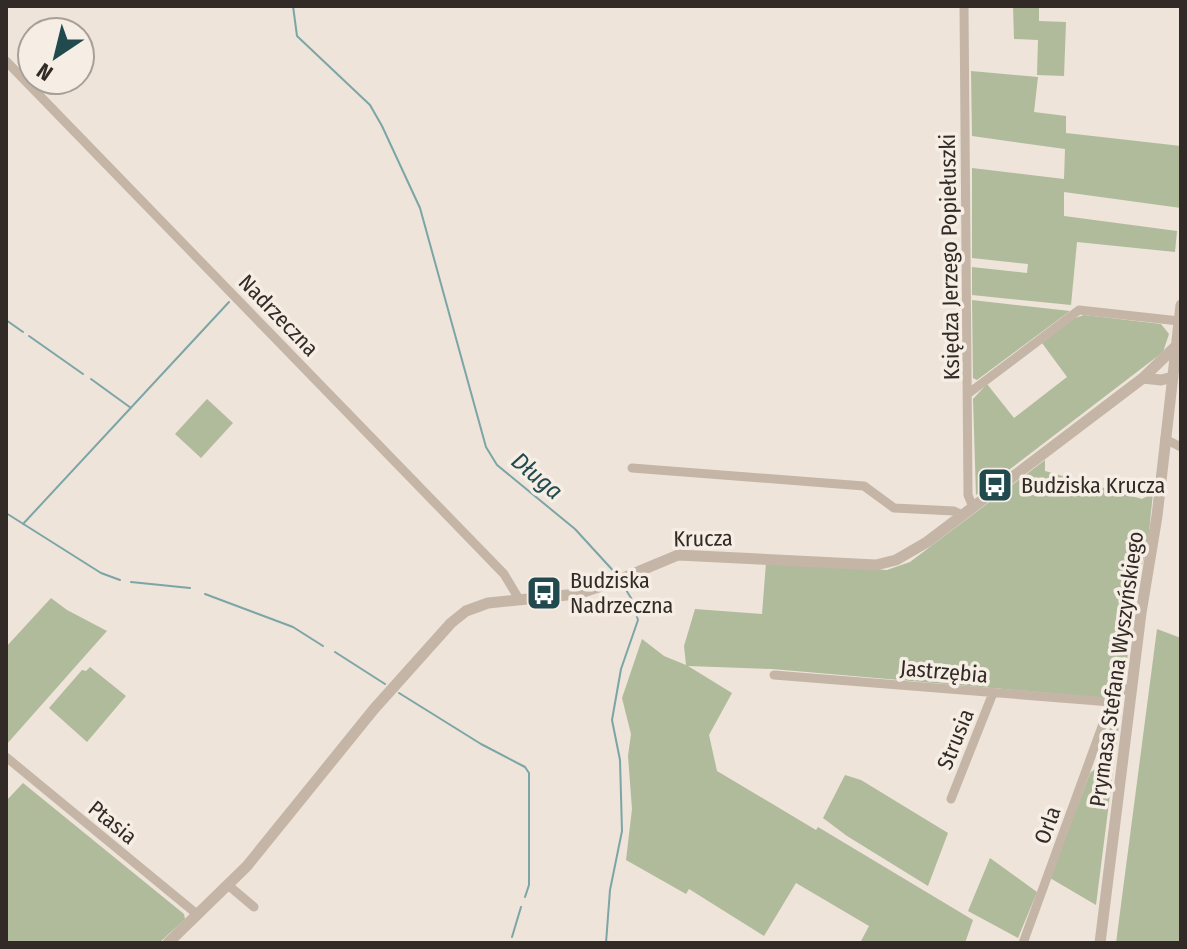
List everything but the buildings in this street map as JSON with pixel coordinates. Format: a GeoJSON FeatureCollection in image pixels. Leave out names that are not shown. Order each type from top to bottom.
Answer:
{"type":"FeatureCollection","features":[{"type":"Feature","properties":{"kind":"street","name":"Księdza Jerzego Popiełuszki"},"geometry":{"type":"LineString","coordinates":[[964,6],[968,495],[973,507]]}},
{"type":"Feature","properties":{"kind":"street","name":"Nadrzeczna"},"geometry":{"type":"LineString","coordinates":[[6,61],[504,574],[519,599]]}},
{"type":"Feature","properties":{"kind":"street","name":"Prymasa Stefana Wyszyńskiego"},"geometry":{"type":"LineString","coordinates":[[1100,943],[1131,687],[1157,516],[1181,305]]}},
{"type":"Feature","properties":{"kind":"street"},"geometry":{"type":"LineString","coordinates":[[969,393],[1079,310],[1180,316]]}},
{"type":"Feature","properties":{"kind":"street","name":"Krucza"},"geometry":{"type":"LineString","coordinates":[[168,943],[247,866],[374,709],[451,623],[472,607],[577,594],[683,554],[856,565],[888,563],[918,549],[1148,374],[1176,346]]}},
{"type":"Feature","properties":{"kind":"street"},"geometry":{"type":"LineString","coordinates":[[1148,374],[1166,380],[1173,377]]}},
{"type":"Feature","properties":{"kind":"street"},"geometry":{"type":"LineString","coordinates":[[1165,439],[1181,447]]}},
{"type":"Feature","properties":{"kind":"street"},"geometry":{"type":"LineString","coordinates":[[632,468],[864,486],[884,504],[894,508],[954,511],[962,515]]}},
{"type":"Feature","properties":{"kind":"street","name":"Jastrzębia"},"geometry":{"type":"LineString","coordinates":[[774,675],[1111,702]]}},
{"type":"Feature","properties":{"kind":"street"},"geometry":{"type":"LineString","coordinates":[[1111,702],[1120,692],[1131,687]]}},
{"type":"Feature","properties":{"kind":"street","name":"Strusia"},"geometry":{"type":"LineString","coordinates":[[951,799],[993,693]]}},
{"type":"Feature","properties":{"kind":"street","name":"Orla"},"geometry":{"type":"LineString","coordinates":[[1023,943],[1111,702]]}},
{"type":"Feature","properties":{"kind":"street"},"geometry":{"type":"LineString","coordinates":[[1105,719],[1127,722]]}},
{"type":"Feature","properties":{"kind":"street","name":"Ptasia"},"geometry":{"type":"LineString","coordinates":[[6,757],[198,915]]}},
{"type":"Feature","properties":{"kind":"street"},"geometry":{"type":"LineString","coordinates":[[228,885],[254,907]]}},
{"type":"Feature","properties":{"kind":"green space"},"geometry":{"type":"Polygon","coordinates":[[[1013,6],[1039,6],[1039,21],[1066,22],[1064,76],[1037,75],[1038,40],[1014,39],[1013,6]]]}},
{"type":"Feature","properties":{"kind":"green space"},"geometry":{"type":"Polygon","coordinates":[[[971,71],[1038,77],[1034,112],[1066,116],[1066,133],[1181,146],[1181,208],[1064,192],[1064,216],[1177,231],[1175,252],[1077,242],[1071,305],[972,295],[972,267],[1027,273],[1028,264],[972,258],[972,168],[1064,179],[1065,149],[972,136],[971,71]]]}},
{"type":"Feature","properties":{"kind":"green space"},"geometry":{"type":"Polygon","coordinates":[[[972,300],[1070,311],[977,380],[973,378],[972,300]]]}},
{"type":"Feature","properties":{"kind":"green space"},"geometry":{"type":"Polygon","coordinates":[[[1084,315],[1161,324],[1169,334],[1163,352],[976,495],[973,399],[987,384],[1014,418],[1067,377],[1042,343],[1075,318],[1084,315]]]}},
{"type":"Feature","properties":{"kind":"green space"},"geometry":{"type":"Polygon","coordinates":[[[207,399],[233,423],[201,458],[175,434],[207,399]]]}},
{"type":"Feature","properties":{"kind":"green space"},"geometry":{"type":"Polygon","coordinates":[[[1045,460],[1045,471],[1142,499],[1153,493],[1147,551],[1140,570],[1125,674],[1107,698],[772,669],[688,666],[732,693],[709,735],[717,771],[816,830],[818,827],[973,920],[965,943],[860,943],[869,926],[796,883],[764,936],[689,889],[686,894],[626,860],[632,809],[628,756],[631,734],[622,698],[642,639],[664,656],[686,665],[684,646],[695,609],[762,614],[766,563],[887,570],[910,562],[1045,460]]]}},
{"type":"Feature","properties":{"kind":"green space"},"geometry":{"type":"Polygon","coordinates":[[[51,598],[107,631],[6,745],[6,647],[51,598]]]}},
{"type":"Feature","properties":{"kind":"green space"},"geometry":{"type":"Polygon","coordinates":[[[1157,629],[1181,638],[1181,943],[1116,943],[1157,629]]]}},
{"type":"Feature","properties":{"kind":"green space"},"geometry":{"type":"Polygon","coordinates":[[[90,667],[126,696],[87,742],[49,708],[82,670],[90,667]]]}},
{"type":"Feature","properties":{"kind":"green space"},"geometry":{"type":"Polygon","coordinates":[[[1115,724],[1119,724],[1096,905],[1050,878],[1090,773],[1101,764],[1104,737],[1115,724]]]}},
{"type":"Feature","properties":{"kind":"green space"},"geometry":{"type":"Polygon","coordinates":[[[845,775],[861,780],[948,833],[928,886],[823,818],[845,775]]]}},
{"type":"Feature","properties":{"kind":"green space"},"geometry":{"type":"Polygon","coordinates":[[[23,783],[184,914],[185,919],[159,943],[6,943],[6,801],[23,783]]]}},
{"type":"Feature","properties":{"kind":"green space"},"geometry":{"type":"Polygon","coordinates":[[[990,858],[1037,892],[1018,938],[968,911],[990,858]]]}},
{"type":"Feature","properties":{"kind":"waterway","name":"Długa"},"geometry":{"type":"LineString","coordinates":[[293,6],[297,36],[370,105],[420,208],[486,447],[497,465],[575,529],[618,576]]}},
{"type":"Feature","properties":{"kind":"waterway"},"geometry":{"type":"LineString","coordinates":[[23,524],[229,302]]}},
{"type":"Feature","properties":{"kind":"waterway"},"geometry":{"type":"LineString","coordinates":[[6,320],[23,332]]}},
{"type":"Feature","properties":{"kind":"waterway"},"geometry":{"type":"LineString","coordinates":[[29,336],[83,374]]}},
{"type":"Feature","properties":{"kind":"waterway"},"geometry":{"type":"LineString","coordinates":[[91,379],[131,408]]}},
{"type":"Feature","properties":{"kind":"waterway"},"geometry":{"type":"LineString","coordinates":[[6,513],[101,573],[120,580]]}},
{"type":"Feature","properties":{"kind":"waterway"},"geometry":{"type":"LineString","coordinates":[[131,582],[190,588]]}},
{"type":"Feature","properties":{"kind":"waterway","name":"Długa"},"geometry":{"type":"LineString","coordinates":[[606,943],[610,890],[622,831],[620,760],[612,720],[621,669],[638,620],[623,585]]}},
{"type":"Feature","properties":{"kind":"waterway"},"geometry":{"type":"LineString","coordinates":[[205,594],[293,627],[323,646]]}},
{"type":"Feature","properties":{"kind":"waterway"},"geometry":{"type":"LineString","coordinates":[[335,652],[385,684]]}},
{"type":"Feature","properties":{"kind":"waterway"},"geometry":{"type":"LineString","coordinates":[[399,693],[481,744],[525,767],[529,773],[529,885],[525,897]]}},
{"type":"Feature","properties":{"kind":"waterway"},"geometry":{"type":"LineString","coordinates":[[512,937],[521,907]]}},
{"type":"Feature","properties":{"kind":"place","name":"Budziska Krucza"},"geometry":{"type":"Point","coordinates":[995,485]}},
{"type":"Feature","properties":{"kind":"place","name":"Budziska Nadrzeczna"},"geometry":{"type":"Point","coordinates":[544,593]}}]}
